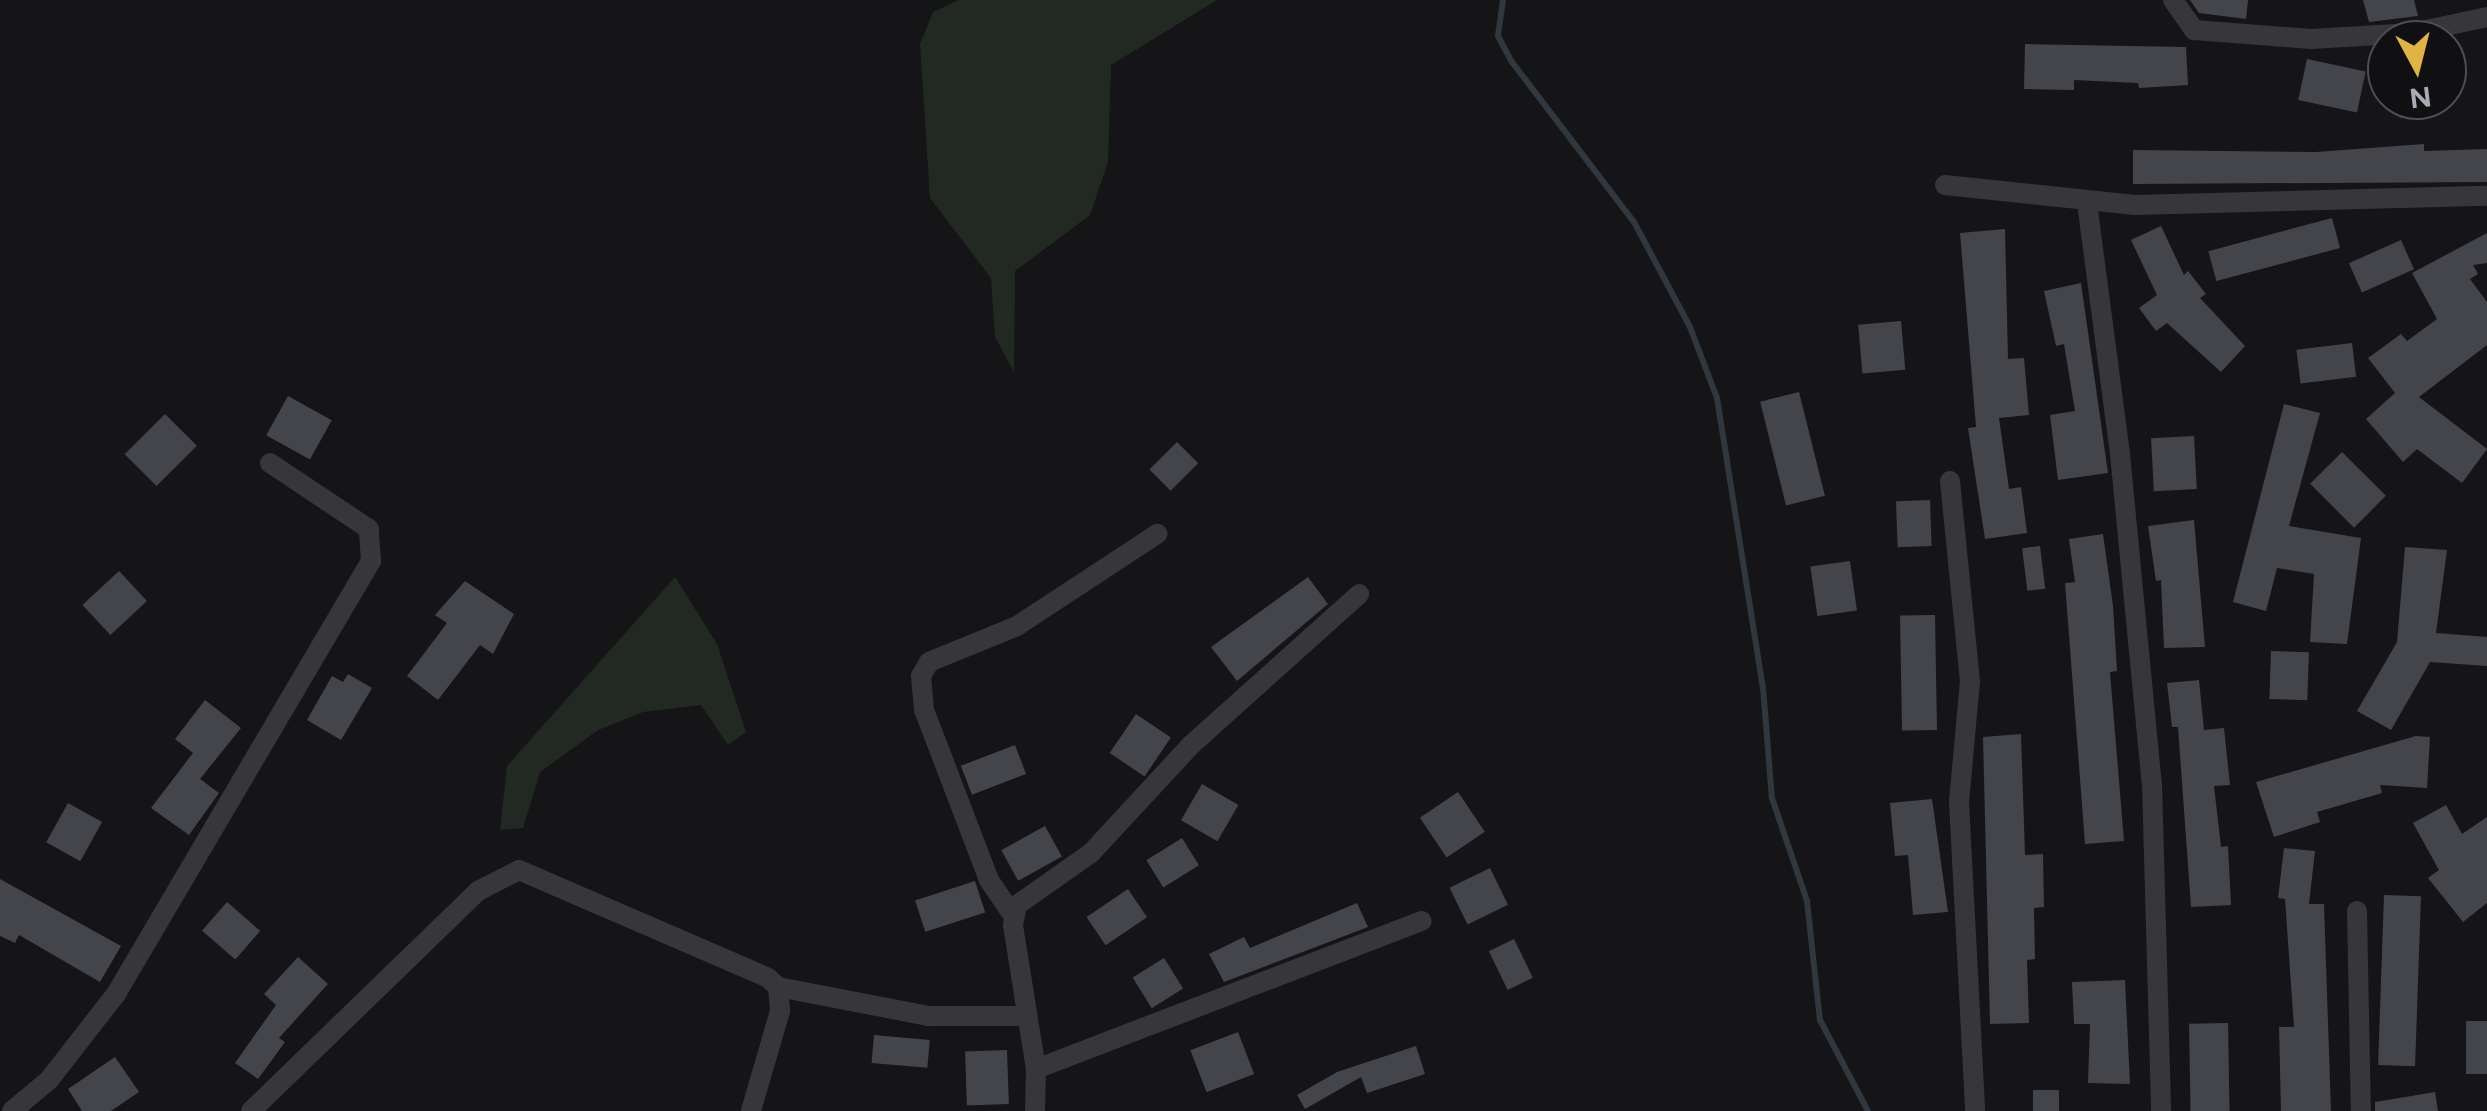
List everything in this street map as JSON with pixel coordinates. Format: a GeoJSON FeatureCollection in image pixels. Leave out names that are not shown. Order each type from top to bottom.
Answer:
{"type":"FeatureCollection","features":[{"type":"Feature","properties":{"kind":"street"},"geometry":{"type":"LineString","coordinates":[[2173,0],[2194,30],[2311,39],[2412,33],[2487,17]]}},
{"type":"Feature","properties":{"kind":"street"},"geometry":{"type":"LineString","coordinates":[[2483,0],[2487,8]]}},
{"type":"Feature","properties":{"kind":"street"},"geometry":{"type":"LineString","coordinates":[[1945,185],[2087,203],[2487,196]]}},
{"type":"Feature","properties":{"kind":"street"},"geometry":{"type":"LineString","coordinates":[[2087,203],[2120,454],[2152,784],[2161,1111]]}},
{"type":"Feature","properties":{"kind":"street"},"geometry":{"type":"LineString","coordinates":[[12,1111],[49,1080],[116,994],[372,561],[369,529],[270,463]]}},
{"type":"Feature","properties":{"kind":"street"},"geometry":{"type":"LineString","coordinates":[[1950,481],[1970,681],[1959,802],[1975,1111]]}},
{"type":"Feature","properties":{"kind":"street"},"geometry":{"type":"LineString","coordinates":[[1035,1111],[1036,1069],[1012,914],[989,880],[924,710],[921,676],[929,662],[1017,626],[1157,534]]}},
{"type":"Feature","properties":{"kind":"street"},"geometry":{"type":"LineString","coordinates":[[1012,914],[1029,894],[1091,852],[1191,745],[1359,594]]}},
{"type":"Feature","properties":{"kind":"street"},"geometry":{"type":"LineString","coordinates":[[252,1111],[504,873],[539,876],[627,920],[732,958],[778,988],[929,1016],[1028,1016]]}},
{"type":"Feature","properties":{"kind":"street"},"geometry":{"type":"LineString","coordinates":[[2357,910],[2361,1111]]}},
{"type":"Feature","properties":{"kind":"street"},"geometry":{"type":"LineString","coordinates":[[1036,1069],[1422,920]]}},
{"type":"Feature","properties":{"kind":"street"},"geometry":{"type":"LineString","coordinates":[[752,1111],[780,1011],[778,988]]}},
{"type":"Feature","properties":{"kind":"shaded area"},"geometry":{"type":"Polygon","coordinates":[[[959,0],[1217,0],[1111,65],[1108,162],[1090,215],[1015,271],[1014,372],[995,337],[991,278],[930,198],[920,44],[933,12],[959,0]]]}},
{"type":"Feature","properties":{"kind":"shaded area"},"geometry":{"type":"Polygon","coordinates":[[[675,577],[717,644],[746,732],[728,745],[701,705],[643,712],[598,730],[540,772],[523,828],[500,830],[507,766],[675,577]]]}},
{"type":"Feature","properties":{"kind":"building"},"geometry":{"type":"Polygon","coordinates":[[[2190,0],[2248,0],[2246,19],[2199,13],[2190,0]]]}},
{"type":"Feature","properties":{"kind":"building"},"geometry":{"type":"Polygon","coordinates":[[[2363,0],[2414,0],[2418,16],[2368,20],[2363,0]]]}},
{"type":"Feature","properties":{"kind":"building"},"geometry":{"type":"Polygon","coordinates":[[[2025,44],[2186,47],[2188,85],[2139,88],[2138,83],[2074,80],[2074,90],[2024,89],[2025,44]]]}},
{"type":"Feature","properties":{"kind":"building"},"geometry":{"type":"Polygon","coordinates":[[[2307,59],[2366,71],[2357,113],[2298,100],[2307,59]]]}},
{"type":"Feature","properties":{"kind":"building"},"geometry":{"type":"Polygon","coordinates":[[[2424,144],[2424,151],[2487,149],[2487,182],[2133,184],[2133,150],[2316,152],[2424,144]]]}},
{"type":"Feature","properties":{"kind":"building"},"geometry":{"type":"Polygon","coordinates":[[[2332,218],[2340,248],[2216,281],[2208,251],[2332,218]]]}},
{"type":"Feature","properties":{"kind":"building"},"geometry":{"type":"Polygon","coordinates":[[[2161,226],[2184,275],[2188,271],[2206,294],[2200,298],[2245,346],[2221,372],[2167,323],[2156,331],[2139,308],[2157,295],[2131,240],[2161,226]]]}},
{"type":"Feature","properties":{"kind":"building"},"geometry":{"type":"Polygon","coordinates":[[[2005,229],[2008,359],[2024,358],[2029,415],[1999,418],[2009,489],[2021,487],[2027,533],[1985,539],[1968,428],[1976,427],[1960,233],[2005,229]]]}},
{"type":"Feature","properties":{"kind":"building"},"geometry":{"type":"Polygon","coordinates":[[[2487,233],[2487,263],[2473,265],[2478,274],[2470,279],[2487,302],[2487,345],[2419,397],[2487,449],[2462,483],[2417,449],[2403,462],[2366,419],[2395,393],[2368,358],[2401,334],[2407,341],[2437,319],[2412,273],[2487,233]]]}},
{"type":"Feature","properties":{"kind":"building"},"geometry":{"type":"Polygon","coordinates":[[[2401,240],[2414,269],[2362,292],[2349,263],[2401,240]]]}},
{"type":"Feature","properties":{"kind":"building"},"geometry":{"type":"Polygon","coordinates":[[[2081,283],[2108,473],[2058,480],[2050,415],[2075,411],[2064,344],[2056,346],[2044,291],[2081,283]]]}},
{"type":"Feature","properties":{"kind":"building"},"geometry":{"type":"Polygon","coordinates":[[[1901,321],[1905,370],[1862,374],[1858,325],[1901,321]]]}},
{"type":"Feature","properties":{"kind":"building"},"geometry":{"type":"Polygon","coordinates":[[[2352,343],[2356,377],[2301,384],[2296,350],[2352,343]]]}},
{"type":"Feature","properties":{"kind":"building"},"geometry":{"type":"Polygon","coordinates":[[[1799,392],[1825,496],[1786,505],[1760,402],[1799,392]]]}},
{"type":"Feature","properties":{"kind":"building"},"geometry":{"type":"Polygon","coordinates":[[[288,396],[332,420],[310,460],[266,435],[288,396]]]}},
{"type":"Feature","properties":{"kind":"building"},"geometry":{"type":"Polygon","coordinates":[[[2284,404],[2320,413],[2289,526],[2361,538],[2347,644],[2310,642],[2314,574],[2277,568],[2266,611],[2233,602],[2284,404]]]}},
{"type":"Feature","properties":{"kind":"building"},"geometry":{"type":"Polygon","coordinates":[[[165,414],[197,446],[157,486],[125,454],[165,414]]]}},
{"type":"Feature","properties":{"kind":"building"},"geometry":{"type":"Polygon","coordinates":[[[2194,436],[2197,489],[2154,491],[2151,438],[2194,436]]]}},
{"type":"Feature","properties":{"kind":"building"},"geometry":{"type":"Polygon","coordinates":[[[1177,442],[1198,463],[1171,491],[1149,470],[1177,442]]]}},
{"type":"Feature","properties":{"kind":"building"},"geometry":{"type":"Polygon","coordinates":[[[2342,452],[2386,496],[2354,528],[2310,484],[2342,452]]]}},
{"type":"Feature","properties":{"kind":"building"},"geometry":{"type":"Polygon","coordinates":[[[1930,500],[1932,546],[1898,547],[1896,501],[1930,500]]]}},
{"type":"Feature","properties":{"kind":"building"},"geometry":{"type":"Polygon","coordinates":[[[2194,520],[2205,647],[2164,648],[2161,580],[2156,581],[2148,526],[2194,520]]]}},
{"type":"Feature","properties":{"kind":"building"},"geometry":{"type":"Polygon","coordinates":[[[2103,534],[2113,606],[2117,671],[2110,672],[2124,841],[2085,844],[2065,583],[2075,582],[2069,539],[2103,534]]]}},
{"type":"Feature","properties":{"kind":"building"},"geometry":{"type":"Polygon","coordinates":[[[2040,546],[2045,589],[2027,591],[2022,548],[2040,546]]]}},
{"type":"Feature","properties":{"kind":"building"},"geometry":{"type":"Polygon","coordinates":[[[2405,547],[2447,550],[2436,633],[2487,637],[2487,666],[2430,662],[2391,730],[2357,711],[2397,642],[2405,547]]]}},
{"type":"Feature","properties":{"kind":"building"},"geometry":{"type":"Polygon","coordinates":[[[1850,561],[1857,611],[1817,616],[1810,567],[1850,561]]]}},
{"type":"Feature","properties":{"kind":"building"},"geometry":{"type":"Polygon","coordinates":[[[119,571],[147,601],[110,635],[82,605],[119,571]]]}},
{"type":"Feature","properties":{"kind":"building"},"geometry":{"type":"Polygon","coordinates":[[[1308,577],[1328,604],[1237,681],[1211,647],[1308,577]]]}},
{"type":"Feature","properties":{"kind":"building"},"geometry":{"type":"Polygon","coordinates":[[[465,581],[514,614],[493,654],[480,645],[438,700],[407,676],[447,623],[435,615],[465,581]]]}},
{"type":"Feature","properties":{"kind":"building"},"geometry":{"type":"Polygon","coordinates":[[[1935,615],[1937,730],[1902,731],[1900,616],[1935,615]]]}},
{"type":"Feature","properties":{"kind":"building"},"geometry":{"type":"Polygon","coordinates":[[[2271,651],[2309,652],[2307,700],[2269,699],[2271,651]]]}},
{"type":"Feature","properties":{"kind":"building"},"geometry":{"type":"Polygon","coordinates":[[[348,674],[372,688],[341,740],[307,720],[332,676],[343,682],[348,674]]]}},
{"type":"Feature","properties":{"kind":"building"},"geometry":{"type":"Polygon","coordinates":[[[2199,680],[2204,730],[2224,728],[2230,785],[2214,786],[2221,847],[2228,846],[2231,905],[2191,907],[2178,727],[2172,727],[2167,683],[2199,680]]]}},
{"type":"Feature","properties":{"kind":"building"},"geometry":{"type":"Polygon","coordinates":[[[205,700],[241,728],[200,779],[219,793],[189,835],[151,808],[193,753],[175,739],[205,700]]]}},
{"type":"Feature","properties":{"kind":"building"},"geometry":{"type":"Polygon","coordinates":[[[1136,714],[1171,737],[1145,776],[1110,753],[1136,714]]]}},
{"type":"Feature","properties":{"kind":"building"},"geometry":{"type":"Polygon","coordinates":[[[2021,734],[2025,855],[2043,854],[2044,907],[2034,908],[2035,959],[2027,960],[2029,1023],[1990,1024],[1983,737],[2021,734]]]}},
{"type":"Feature","properties":{"kind":"building"},"geometry":{"type":"Polygon","coordinates":[[[2416,736],[2430,737],[2427,788],[2380,785],[2382,793],[2317,812],[2320,822],[2274,837],[2256,782],[2416,736]]]}},
{"type":"Feature","properties":{"kind":"building"},"geometry":{"type":"Polygon","coordinates":[[[1015,745],[1026,774],[972,795],[961,766],[1015,745]]]}},
{"type":"Feature","properties":{"kind":"building"},"geometry":{"type":"Polygon","coordinates":[[[1202,784],[1238,805],[1217,841],[1181,820],[1202,784]]]}},
{"type":"Feature","properties":{"kind":"building"},"geometry":{"type":"Polygon","coordinates":[[[1458,792],[1485,832],[1447,858],[1420,818],[1458,792]]]}},
{"type":"Feature","properties":{"kind":"building"},"geometry":{"type":"Polygon","coordinates":[[[1932,799],[1948,912],[1913,915],[1908,855],[1895,856],[1890,803],[1932,799]]]}},
{"type":"Feature","properties":{"kind":"building"},"geometry":{"type":"Polygon","coordinates":[[[68,803],[102,822],[80,861],[46,842],[68,803]]]}},
{"type":"Feature","properties":{"kind":"building"},"geometry":{"type":"Polygon","coordinates":[[[2446,805],[2462,834],[2487,817],[2487,903],[2463,922],[2428,878],[2439,870],[2413,823],[2446,805]]]}},
{"type":"Feature","properties":{"kind":"building"},"geometry":{"type":"Polygon","coordinates":[[[1045,826],[1062,857],[1018,881],[1001,850],[1045,826]]]}},
{"type":"Feature","properties":{"kind":"building"},"geometry":{"type":"Polygon","coordinates":[[[1182,838],[1199,865],[1163,887],[1146,860],[1182,838]]]}},
{"type":"Feature","properties":{"kind":"building"},"geometry":{"type":"Polygon","coordinates":[[[2284,848],[2315,851],[2309,904],[2324,904],[2331,1111],[2281,1111],[2279,1027],[2294,1027],[2285,899],[2278,898],[2284,848]]]}},
{"type":"Feature","properties":{"kind":"building"},"geometry":{"type":"Polygon","coordinates":[[[1490,868],[1508,905],[1468,925],[1450,888],[1490,868]]]}},
{"type":"Feature","properties":{"kind":"building"},"geometry":{"type":"Polygon","coordinates":[[[0,879],[121,946],[100,982],[19,935],[15,943],[0,936],[0,879]]]}},
{"type":"Feature","properties":{"kind":"building"},"geometry":{"type":"Polygon","coordinates":[[[975,881],[985,912],[925,932],[915,900],[975,881]]]}},
{"type":"Feature","properties":{"kind":"building"},"geometry":{"type":"Polygon","coordinates":[[[1128,889],[1147,917],[1106,945],[1087,917],[1128,889]]]}},
{"type":"Feature","properties":{"kind":"building"},"geometry":{"type":"Polygon","coordinates":[[[2384,895],[2421,896],[2415,1066],[2378,1065],[2384,895]]]}},
{"type":"Feature","properties":{"kind":"building"},"geometry":{"type":"Polygon","coordinates":[[[227,902],[260,931],[235,960],[202,931],[227,902]]]}},
{"type":"Feature","properties":{"kind":"building"},"geometry":{"type":"Polygon","coordinates":[[[1357,903],[1368,927],[1224,982],[1209,954],[1244,937],[1250,948],[1357,903]]]}},
{"type":"Feature","properties":{"kind":"building"},"geometry":{"type":"Polygon","coordinates":[[[1514,939],[1533,978],[1508,990],[1489,951],[1514,939]]]}},
{"type":"Feature","properties":{"kind":"building"},"geometry":{"type":"Polygon","coordinates":[[[298,957],[328,984],[279,1038],[285,1042],[258,1079],[235,1063],[276,1005],[264,994],[298,957]]]}},
{"type":"Feature","properties":{"kind":"building"},"geometry":{"type":"Polygon","coordinates":[[[1164,958],[1183,989],[1152,1008],[1133,978],[1164,958]]]}},
{"type":"Feature","properties":{"kind":"building"},"geometry":{"type":"Polygon","coordinates":[[[2125,980],[2130,1084],[2088,1083],[2090,1024],[2074,1024],[2072,982],[2125,980]]]}},
{"type":"Feature","properties":{"kind":"building"},"geometry":{"type":"Polygon","coordinates":[[[2466,1021],[2487,1021],[2487,1074],[2466,1074],[2466,1021]]]}},
{"type":"Feature","properties":{"kind":"building"},"geometry":{"type":"Polygon","coordinates":[[[2228,1023],[2230,1111],[2191,1111],[2189,1024],[2228,1023]]]}},
{"type":"Feature","properties":{"kind":"building"},"geometry":{"type":"Polygon","coordinates":[[[1238,1032],[1254,1074],[1207,1092],[1190,1050],[1238,1032]]]}},
{"type":"Feature","properties":{"kind":"building"},"geometry":{"type":"Polygon","coordinates":[[[874,1035],[930,1040],[927,1068],[872,1063],[874,1035]]]}},
{"type":"Feature","properties":{"kind":"building"},"geometry":{"type":"Polygon","coordinates":[[[1416,1046],[1425,1074],[1367,1093],[1361,1077],[1305,1109],[1297,1095],[1337,1072],[1416,1046]]]}},
{"type":"Feature","properties":{"kind":"building"},"geometry":{"type":"Polygon","coordinates":[[[1007,1050],[1009,1104],[967,1105],[965,1051],[1007,1050]]]}},
{"type":"Feature","properties":{"kind":"building"},"geometry":{"type":"Polygon","coordinates":[[[115,1057],[139,1092],[111,1111],[82,1111],[68,1089],[115,1057]]]}},
{"type":"Feature","properties":{"kind":"building"},"geometry":{"type":"Polygon","coordinates":[[[2033,1090],[2059,1090],[2059,1111],[2033,1111],[2033,1090]]]}},
{"type":"Feature","properties":{"kind":"building"},"geometry":{"type":"Polygon","coordinates":[[[2435,1092],[2438,1111],[2375,1111],[2375,1102],[2435,1092]]]}},
{"type":"Feature","properties":{"kind":"waterway"},"geometry":{"type":"LineString","coordinates":[[1503,0],[1498,36],[1512,62],[1634,222],[1690,327],[1717,398],[1763,687],[1772,798],[1807,901],[1820,1020],[1868,1111]]}}]}
